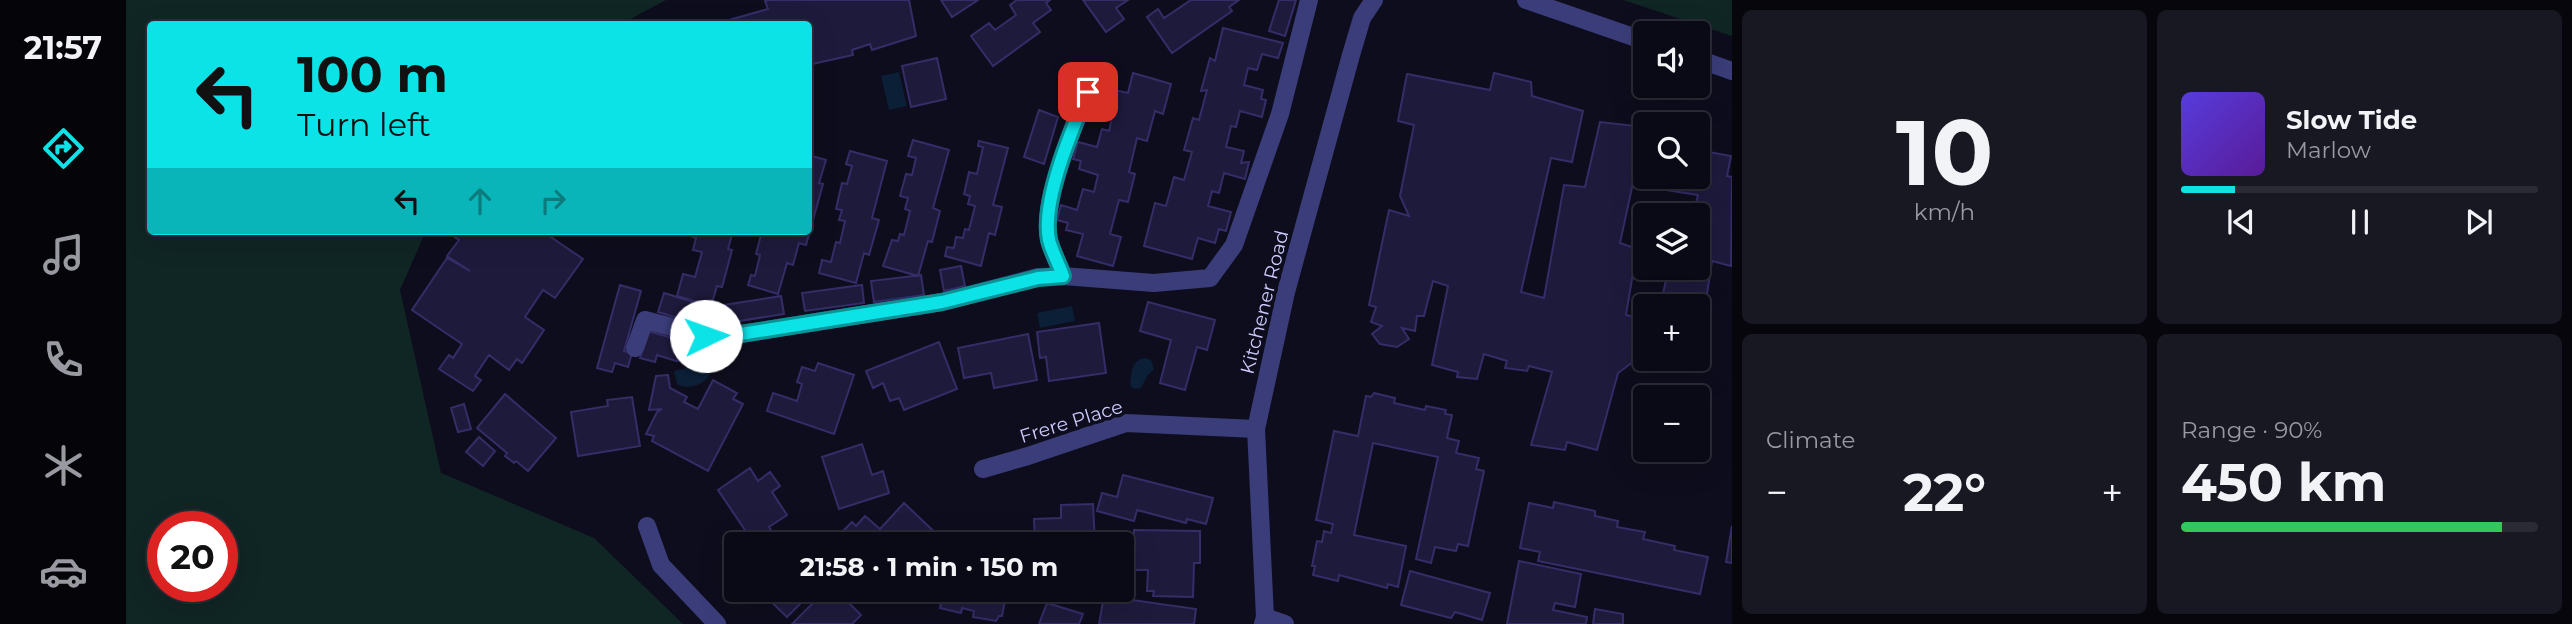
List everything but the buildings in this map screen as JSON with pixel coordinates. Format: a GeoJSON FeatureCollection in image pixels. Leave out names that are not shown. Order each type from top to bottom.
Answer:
{"type":"FeatureCollection","features":[{"type":"Feature","properties":{"kind":"street"},"geometry":{"type":"LineString","coordinates":[[635,348],[645,320],[706,336],[728,336],[942,302],[1038,278],[1063,276],[1154,283],[1210,278],[1234,245],[1280,114],[1309,0]]}},
{"type":"Feature","properties":{"kind":"street","name":"Kitchener Road"},"geometry":{"type":"LineString","coordinates":[[1264,620],[1256,429],[1286,292],[1347,68],[1362,18],[1374,0]]}},
{"type":"Feature","properties":{"kind":"street"},"geometry":{"type":"LineString","coordinates":[[1526,0],[1633,37]]}},
{"type":"Feature","properties":{"kind":"street"},"geometry":{"type":"LineString","coordinates":[[1710,64],[1732,71]]}},
{"type":"Feature","properties":{"kind":"street"},"geometry":{"type":"LineString","coordinates":[[1063,276],[1049,238],[1050,201],[1072,129],[1088,92]]}},
{"type":"Feature","properties":{"kind":"street","name":"Frere Place"},"geometry":{"type":"LineString","coordinates":[[983,468],[1126,423],[1256,429]]}},
{"type":"Feature","properties":{"kind":"street"},"geometry":{"type":"LineString","coordinates":[[647,526],[661,565],[717,624]]}},
{"type":"Feature","properties":{"kind":"street"},"geometry":{"type":"LineString","coordinates":[[1264,620],[1285,624]]}},
{"type":"Feature","properties":{"kind":"green space"},"geometry":{"type":"Polygon","coordinates":[[[126,0],[666,0],[627,21],[147,21],[147,235],[424,235],[400,290],[441,473],[594,538],[683,624],[126,624],[126,0]]]}},
{"type":"Feature","properties":{"kind":"green space"},"geometry":{"type":"Polygon","coordinates":[[[1623,0],[1732,0],[1732,36],[1710,29],[1710,21],[1687,21],[1623,0]]]}},
{"type":"Feature","properties":{"kind":"water"},"geometry":{"type":"Polygon","coordinates":[[[899,72],[907,106],[889,110],[881,76],[899,72]]]}},
{"type":"Feature","properties":{"kind":"water"},"geometry":{"type":"Polygon","coordinates":[[[1072,306],[1075,321],[1040,328],[1037,313],[1072,306]]]}},
{"type":"Feature","properties":{"kind":"water"},"geometry":{"type":"Polygon","coordinates":[[[1145,358],[1151,360],[1154,369],[1141,388],[1135,389],[1130,386],[1133,368],[1145,358]]]}},
{"type":"Feature","properties":{"kind":"water"},"geometry":{"type":"Polygon","coordinates":[[[706,364],[711,373],[701,383],[687,387],[677,384],[674,371],[706,364]]]}},
{"type":"Feature","properties":{"kind":"route"},"geometry":{"type":"LineString","coordinates":[[706,336],[728,336],[942,302],[1038,278],[1063,276],[1049,238],[1050,201],[1072,129],[1088,92]]}}]}
